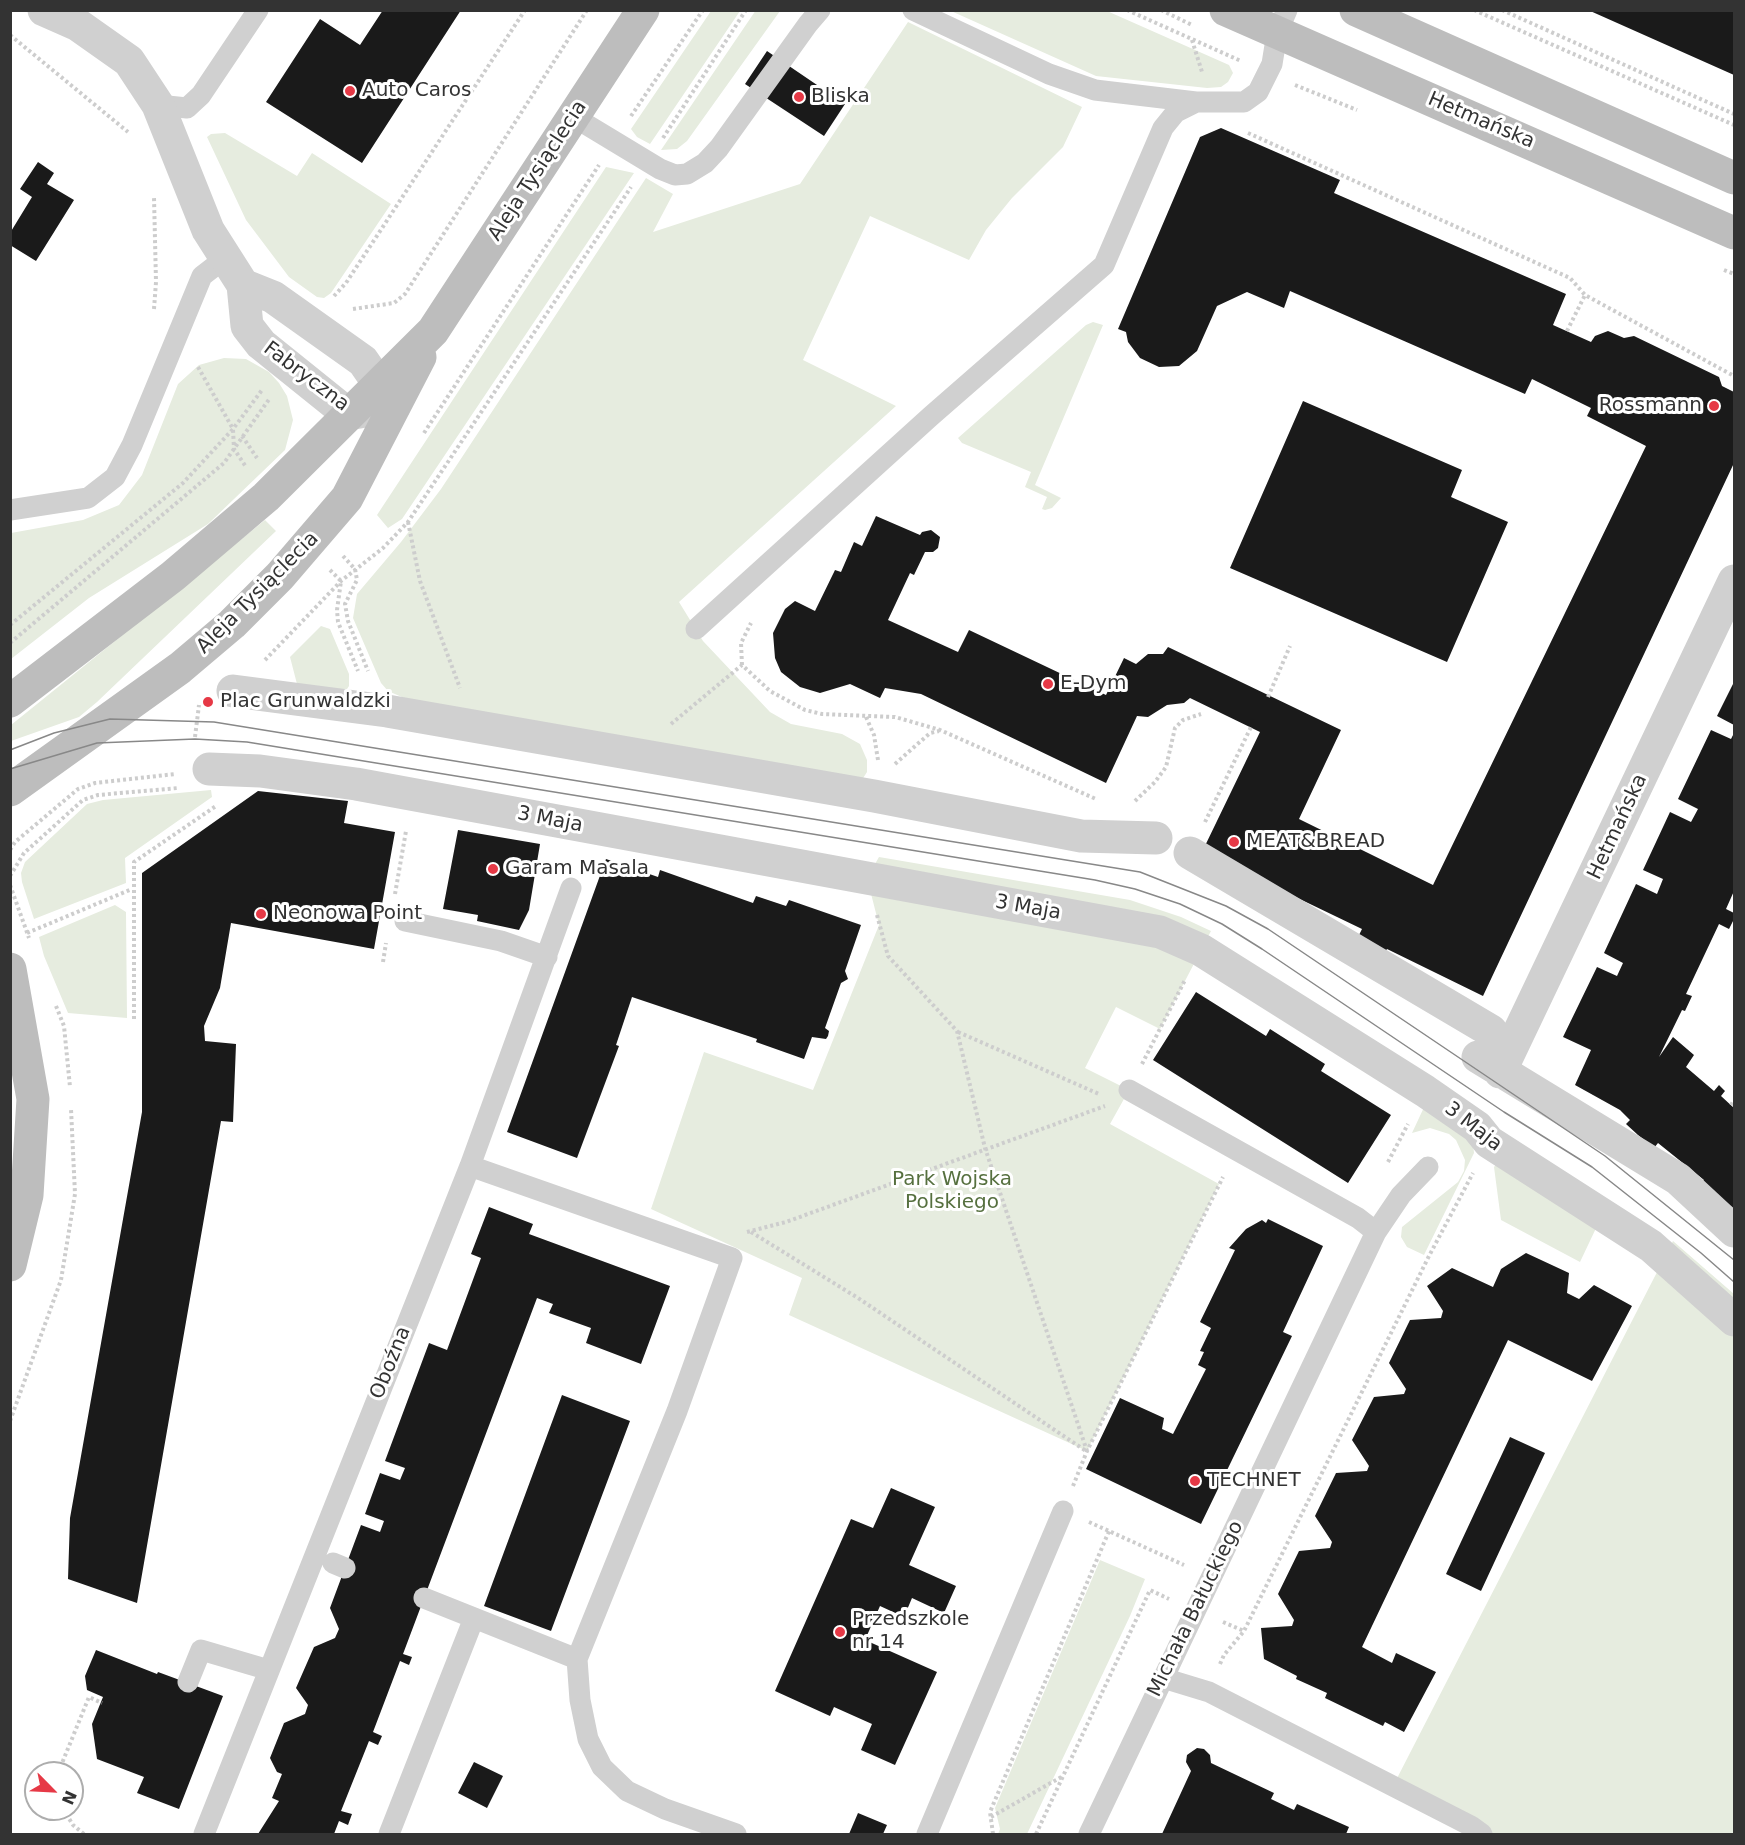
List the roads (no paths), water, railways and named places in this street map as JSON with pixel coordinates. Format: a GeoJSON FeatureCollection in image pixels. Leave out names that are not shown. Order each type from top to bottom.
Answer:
{"type":"FeatureCollection","features":[{"type":"Feature","properties":{"kind":"main road","name":"Aleja Tysiąclecia"},"geometry":{"type":"LineString","coordinates":[[10,790],[180,668],[232,624],[308,545],[347,498],[387,395],[433,332],[643,10]]}},
{"type":"Feature","properties":{"kind":"main road","name":"Hetmańska"},"geometry":{"type":"LineString","coordinates":[[1226,10],[1282,22],[1734,233]]}},
{"type":"Feature","properties":{"kind":"main road"},"geometry":{"type":"LineString","coordinates":[[1356,10],[1734,178]]}},
{"type":"Feature","properties":{"kind":"main road"},"geometry":{"type":"LineString","coordinates":[[10,701],[173,576],[266,497],[348,414]]}},
{"type":"Feature","properties":{"kind":"main road"},"geometry":{"type":"LineString","coordinates":[[10,969],[15,1009],[33,1099],[27,1195],[10,1265]]}},
{"type":"Feature","properties":{"kind":"street"},"geometry":{"type":"LineString","coordinates":[[44,10],[78,25],[129,61],[158,105],[208,230],[224,259],[243,285]]}},
{"type":"Feature","properties":{"kind":"street","name":"Fabryczna"},"geometry":{"type":"LineString","coordinates":[[243,285],[273,297],[334,339],[363,362],[387,395],[348,414],[261,344],[247,326],[243,285]]}},
{"type":"Feature","properties":{"kind":"street","name":"Hetmańska"},"geometry":{"type":"LineString","coordinates":[[1490,1054],[1734,581]]}},
{"type":"Feature","properties":{"kind":"street"},"geometry":{"type":"LineString","coordinates":[[233,691],[375,710],[636,754],[885,798],[1081,836],[1156,838]]}},
{"type":"Feature","properties":{"kind":"street","name":"3 Maja"},"geometry":{"type":"LineString","coordinates":[[195,763],[356,784],[1160,932],[1201,950],[1425,1091],[1477,1127],[1489,1142],[1651,1246],[1734,1320]]}},
{"type":"Feature","properties":{"kind":"street"},"geometry":{"type":"LineString","coordinates":[[1190,853],[1678,1179],[1734,1231]]}},
{"type":"Feature","properties":{"kind":"lane"},"geometry":{"type":"LineString","coordinates":[[158,105],[187,108],[201,95],[258,10]]}},
{"type":"Feature","properties":{"kind":"lane"},"geometry":{"type":"LineString","coordinates":[[574,117],[647,162],[675,175],[687,174],[705,163],[719,148],[820,10]]}},
{"type":"Feature","properties":{"kind":"lane"},"geometry":{"type":"LineString","coordinates":[[913,10],[1049,74],[1095,90],[1196,102],[1244,102],[1258,92],[1272,64],[1282,22]]}},
{"type":"Feature","properties":{"kind":"lane"},"geometry":{"type":"LineString","coordinates":[[696,629],[931,416],[1104,265],[1163,128],[1176,112],[1196,102]]}},
{"type":"Feature","properties":{"kind":"lane"},"geometry":{"type":"LineString","coordinates":[[10,510],[88,498],[115,477],[132,445],[202,276],[224,259]]}},
{"type":"Feature","properties":{"kind":"lane","name":"Oboźna"},"geometry":{"type":"LineString","coordinates":[[204,1834],[470,1166],[571,888]]}},
{"type":"Feature","properties":{"kind":"lane"},"geometry":{"type":"LineString","coordinates":[[405,921],[501,941],[547,957]]}},
{"type":"Feature","properties":{"kind":"lane"},"geometry":{"type":"LineString","coordinates":[[1123,1096],[1236,1150],[1358,1218],[1376,1232]]}},
{"type":"Feature","properties":{"kind":"lane"},"geometry":{"type":"LineString","coordinates":[[470,1166],[732,1258],[677,1411],[578,1659],[580,1700],[588,1739],[602,1767],[627,1791],[665,1809],[736,1834]]}},
{"type":"Feature","properties":{"kind":"lane","name":"Michała Bałuckiego"},"geometry":{"type":"LineString","coordinates":[[1089,1834],[1376,1232],[1401,1195],[1428,1167]]}},
{"type":"Feature","properties":{"kind":"lane"},"geometry":{"type":"LineString","coordinates":[[927,1834],[1063,1511]]}},
{"type":"Feature","properties":{"kind":"lane"},"geometry":{"type":"LineString","coordinates":[[424,1598],[578,1659]]}},
{"type":"Feature","properties":{"kind":"lane"},"geometry":{"type":"LineString","coordinates":[[389,1834],[474,1618]]}},
{"type":"Feature","properties":{"kind":"lane"},"geometry":{"type":"LineString","coordinates":[[188,1682],[201,1650],[269,1670]]}},
{"type":"Feature","properties":{"kind":"lane"},"geometry":{"type":"LineString","coordinates":[[1163,1678],[1209,1692],[1473,1832]]}},
{"type":"Feature","properties":{"kind":"tram line"},"geometry":{"type":"LineString","coordinates":[[10,750],[54,733],[110,719],[214,722],[1140,872],[1226,906],[1268,929],[1605,1156],[1734,1260]]}},
{"type":"Feature","properties":{"kind":"tram line"},"geometry":{"type":"LineString","coordinates":[[10,769],[97,743],[195,739],[247,742],[1095,880],[1135,889],[1180,904],[1222,924],[1262,949],[1504,1112],[1592,1167],[1734,1282]]}},
{"type":"Feature","properties":{"kind":"place","name":"Auto Caros"},"geometry":{"type":"Point","coordinates":[350,91]}},
{"type":"Feature","properties":{"kind":"place","name":"Bliska"},"geometry":{"type":"Point","coordinates":[799,97]}},
{"type":"Feature","properties":{"kind":"place","name":"Rossmann"},"geometry":{"type":"Point","coordinates":[1714,406]}},
{"type":"Feature","properties":{"kind":"place","name":"E-Dym"},"geometry":{"type":"Point","coordinates":[1048,684]}},
{"type":"Feature","properties":{"kind":"place","name":"Plac Grunwaldzki"},"geometry":{"type":"Point","coordinates":[208,702]}},
{"type":"Feature","properties":{"kind":"place","name":"MEAT&BREAD"},"geometry":{"type":"Point","coordinates":[1234,842]}},
{"type":"Feature","properties":{"kind":"place","name":"Garam Masala"},"geometry":{"type":"Point","coordinates":[493,869]}},
{"type":"Feature","properties":{"kind":"place","name":"Neonowa Point"},"geometry":{"type":"Point","coordinates":[261,914]}},
{"type":"Feature","properties":{"kind":"place","name":"TECHNET"},"geometry":{"type":"Point","coordinates":[1195,1481]}},
{"type":"Feature","properties":{"kind":"place","name":"Przedszkole nr 14"},"geometry":{"type":"Point","coordinates":[840,1632]}},
{"type":"Feature","properties":{"kind":"park label","name":"Park Wojska Polskiego"},"geometry":{"type":"Point","coordinates":[952,1192]}}]}
